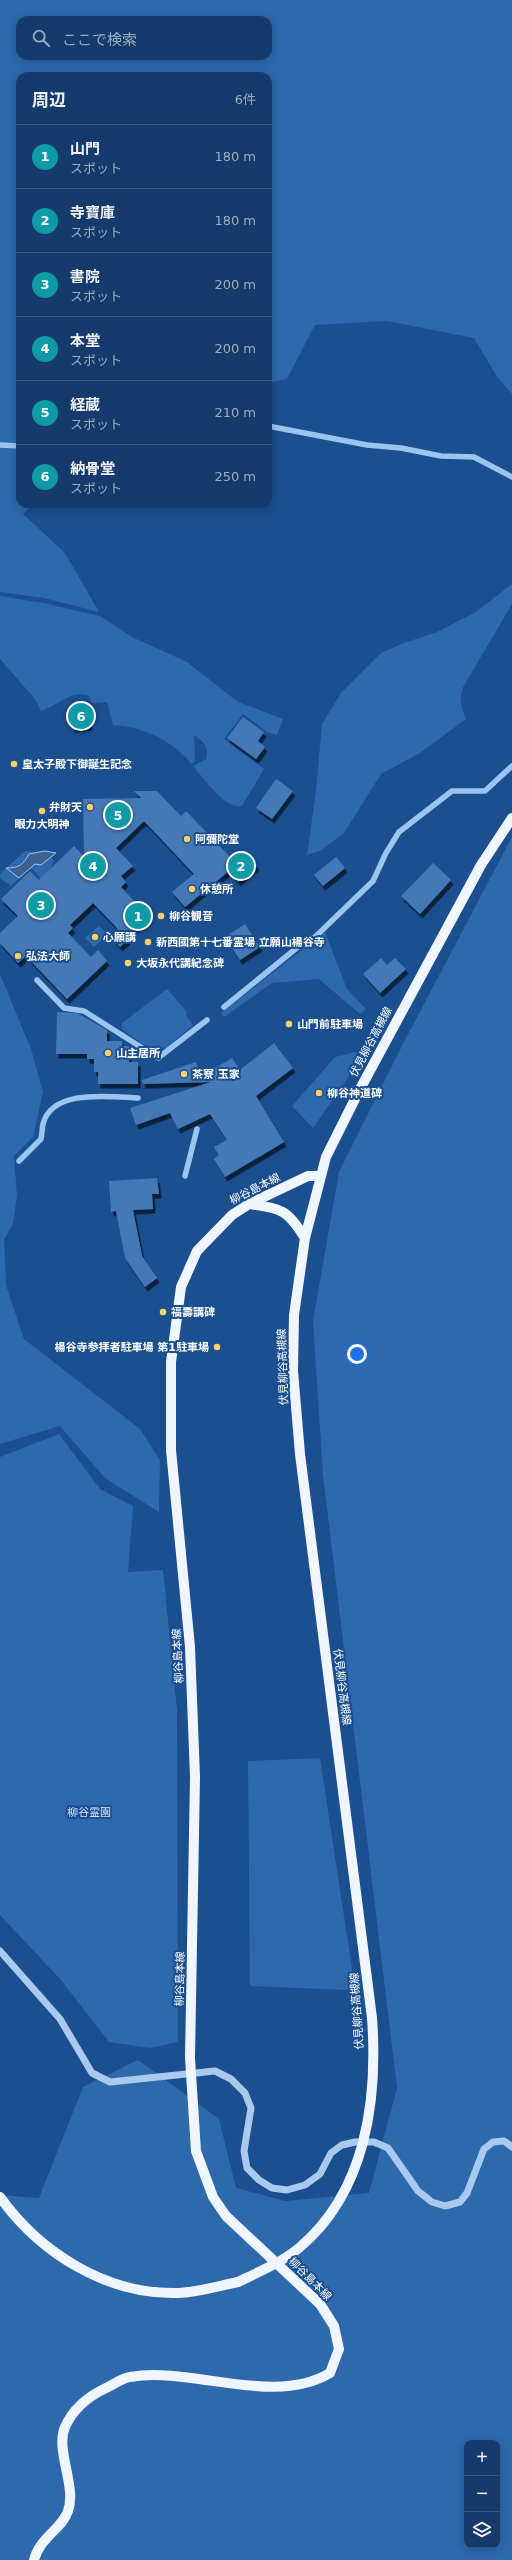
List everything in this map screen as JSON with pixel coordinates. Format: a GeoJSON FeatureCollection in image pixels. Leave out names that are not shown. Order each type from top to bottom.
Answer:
{"type":"FeatureCollection","features":[{"type":"Feature","properties":{"kind":"main road","name":"伏見柳谷高槻線"},"geometry":{"type":"LineString","coordinates":[[0,2197],[20,2221],[47,2247],[75,2266],[113,2284],[178,2293],[208,2289],[238,2282],[269,2267],[299,2248],[322,2226],[340,2200],[357,2166],[367,2132],[372,2088],[372,2018],[299,1446],[293,1371],[294,1315],[305,1238],[326,1157],[359,1091],[481,865],[512,818]]}},
{"type":"Feature","properties":{"kind":"main road","name":"柳谷島本線"},"geometry":{"type":"LineString","coordinates":[[34,2560],[37,2548],[68,2512],[70,2499],[63,2435],[74,2414],[90,2395],[130,2377],[158,2376],[273,2387],[304,2385],[330,2373],[339,2349],[334,2326],[320,2304],[226,2216],[213,2196],[196,2151],[191,2075],[195,1777],[190,1647],[171,1450],[171,1362],[181,1286],[197,1251],[232,1214],[249,1204],[308,1176],[320,1176]]}},
{"type":"Feature","properties":{"kind":"main road"},"geometry":{"type":"LineString","coordinates":[[249,1204],[277,1208],[292,1217],[305,1238]]}},
{"type":"Feature","properties":{"kind":"street"},"geometry":{"type":"LineString","coordinates":[[0,1951],[60,2019],[92,2073],[110,2082],[191,2075],[215,2071],[231,2079],[246,2093],[251,2108],[244,2151],[247,2168],[259,2180],[272,2188],[288,2190],[305,2185],[320,2174],[331,2153],[342,2145],[356,2142],[374,2142],[388,2148],[418,2191],[432,2202],[445,2206],[460,2202],[468,2193],[484,2149],[493,2142],[504,2141],[512,2147]]}},
{"type":"Feature","properties":{"kind":"green space"},"geometry":{"type":"Polygon","coordinates":[[[0,0],[512,0],[512,394],[496,375],[474,338],[387,321],[315,325],[287,379],[272,382],[272,72],[16,72],[16,508],[30,508],[23,514],[65,553],[99,612],[44,598],[0,592],[0,0]]]}},
{"type":"Feature","properties":{"kind":"green space"},"geometry":{"type":"Polygon","coordinates":[[[512,584],[512,604],[463,687],[461,703],[466,719],[420,753],[381,774],[344,833],[320,851],[307,855],[316,791],[322,724],[341,693],[381,653],[404,643],[437,632],[476,612],[512,584]]]}},
{"type":"Feature","properties":{"kind":"green space"},"geometry":{"type":"Polygon","coordinates":[[[0,596],[43,603],[100,616],[132,637],[187,662],[238,702],[283,719],[277,735],[267,732],[243,714],[224,739],[264,769],[242,806],[235,806],[222,798],[208,785],[193,766],[206,759],[207,755],[205,745],[194,735],[195,761],[192,764],[175,748],[157,736],[125,726],[113,725],[107,702],[92,703],[88,695],[75,695],[41,711],[35,699],[0,659],[0,596]]]}},
{"type":"Feature","properties":{"kind":"green space"},"geometry":{"type":"Polygon","coordinates":[[[512,837],[512,2560],[0,2560],[0,2195],[39,2198],[83,2087],[138,2060],[219,2119],[236,2188],[285,2201],[369,2193],[397,2088],[323,1475],[313,1321],[339,1172],[405,1040],[512,837]]]}},
{"type":"Feature","properties":{"kind":"green space"},"geometry":{"type":"Polygon","coordinates":[[[25,851],[44,852],[54,860],[51,868],[58,874],[47,885],[32,869],[29,869],[11,886],[0,878],[0,874],[25,851]]]}},
{"type":"Feature","properties":{"kind":"green space"},"geometry":{"type":"Polygon","coordinates":[[[99,926],[107,935],[94,947],[85,938],[99,926]]]}},
{"type":"Feature","properties":{"kind":"green space"},"geometry":{"type":"Polygon","coordinates":[[[325,932],[347,989],[366,1009],[360,1014],[319,979],[272,983],[224,1017],[221,1013],[325,932]]]}},
{"type":"Feature","properties":{"kind":"green space"},"geometry":{"type":"Polygon","coordinates":[[[0,974],[31,1049],[43,1092],[33,1137],[14,1156],[17,1195],[13,1224],[4,1240],[6,1285],[24,1339],[140,1429],[160,1460],[159,1512],[105,1478],[60,1426],[0,1444],[0,974]]]}},
{"type":"Feature","properties":{"kind":"green space"},"geometry":{"type":"Polygon","coordinates":[[[167,989],[187,1012],[186,1016],[193,1025],[166,1048],[144,1045],[122,1029],[122,1023],[167,989]]]}},
{"type":"Feature","properties":{"kind":"green space"},"geometry":{"type":"Polygon","coordinates":[[[364,1050],[352,1072],[313,1128],[292,1106],[335,1057],[364,1050]]]}},
{"type":"Feature","properties":{"kind":"green space","name":"柳谷霊園"},"geometry":{"type":"Polygon","coordinates":[[[59,1434],[100,1489],[133,1506],[128,1572],[163,1570],[177,1710],[178,2042],[150,2048],[109,2042],[61,1980],[0,1915],[0,1457],[59,1434]]]}},
{"type":"Feature","properties":{"kind":"green space"},"geometry":{"type":"Polygon","coordinates":[[[320,1758],[353,1975],[349,1990],[250,1986],[248,1761],[320,1758]]]}},
{"type":"Feature","properties":{"kind":"shaded area"},"geometry":{"type":"Polygon","coordinates":[[[45,851],[56,853],[41,865],[35,864],[19,878],[6,868],[20,865],[25,861],[29,854],[45,851]]]}},
{"type":"Feature","properties":{"kind":"building"},"geometry":{"type":"Polygon","coordinates":[[[88,704],[90,726],[73,728],[71,706],[88,704]]]}},
{"type":"Feature","properties":{"kind":"building"},"geometry":{"type":"Polygon","coordinates":[[[243,717],[264,732],[258,741],[265,747],[256,759],[227,738],[243,717]]]}},
{"type":"Feature","properties":{"kind":"building"},"geometry":{"type":"Polygon","coordinates":[[[276,779],[293,791],[272,819],[256,808],[276,779]]]}},
{"type":"Feature","properties":{"kind":"building"},"geometry":{"type":"Polygon","coordinates":[[[134,791],[157,791],[181,816],[186,811],[233,860],[244,850],[257,866],[238,882],[229,871],[185,907],[172,892],[194,874],[144,821],[116,848],[133,866],[121,876],[126,882],[121,887],[148,916],[131,933],[133,935],[120,947],[110,936],[118,929],[93,903],[70,925],[73,928],[68,933],[91,957],[98,950],[107,961],[67,999],[26,956],[18,963],[0,943],[0,933],[18,916],[1,899],[30,871],[39,880],[74,846],[84,857],[83,799],[141,798],[134,791]]]}},
{"type":"Feature","properties":{"kind":"building"},"geometry":{"type":"Polygon","coordinates":[[[336,857],[345,868],[323,886],[314,875],[336,857]]]}},
{"type":"Feature","properties":{"kind":"building"},"geometry":{"type":"Polygon","coordinates":[[[433,863],[451,880],[420,914],[401,896],[433,863]]]}},
{"type":"Feature","properties":{"kind":"building"},"geometry":{"type":"Polygon","coordinates":[[[245,924],[260,947],[240,960],[225,937],[245,924]]]}},
{"type":"Feature","properties":{"kind":"building"},"geometry":{"type":"Polygon","coordinates":[[[381,958],[387,965],[395,958],[406,969],[380,993],[363,974],[381,958]]]}},
{"type":"Feature","properties":{"kind":"building","name":"山主居所"},"geometry":{"type":"Polygon","coordinates":[[[57,1012],[77,1013],[107,1030],[107,1041],[122,1041],[122,1046],[129,1046],[129,1062],[138,1062],[138,1084],[98,1084],[98,1072],[94,1072],[94,1059],[87,1059],[87,1054],[56,1054],[57,1012]]]}},
{"type":"Feature","properties":{"kind":"building"},"geometry":{"type":"Polygon","coordinates":[[[274,1043],[293,1068],[256,1096],[284,1142],[225,1177],[214,1159],[219,1155],[214,1147],[227,1140],[210,1114],[178,1129],[170,1113],[136,1125],[130,1108],[211,1082],[143,1084],[142,1080],[196,1062],[201,1077],[232,1058],[240,1070],[274,1043]]]}},
{"type":"Feature","properties":{"kind":"building"},"geometry":{"type":"Polygon","coordinates":[[[157,1178],[159,1194],[152,1194],[153,1209],[133,1210],[142,1256],[157,1278],[145,1287],[125,1258],[116,1211],[111,1212],[109,1181],[157,1178]]]}},
{"type":"Feature","properties":{"kind":"waterway"},"geometry":{"type":"LineString","coordinates":[[272,427],[367,445],[401,448],[441,456],[474,457],[512,477]]}},
{"type":"Feature","properties":{"kind":"waterway"},"geometry":{"type":"LineString","coordinates":[[0,445],[16,446]]}},
{"type":"Feature","properties":{"kind":"waterway"},"geometry":{"type":"LineString","coordinates":[[224,1007],[309,938],[314,938],[373,881],[386,853],[399,832],[452,791],[485,791],[512,766]]}},
{"type":"Feature","properties":{"kind":"waterway"},"geometry":{"type":"LineString","coordinates":[[37,980],[64,1008],[84,1011],[158,1058],[207,1020]]}},
{"type":"Feature","properties":{"kind":"waterway"},"geometry":{"type":"LineString","coordinates":[[19,1161],[41,1139],[43,1124],[49,1113],[58,1105],[70,1100],[84,1097],[98,1096],[138,1098]]}},
{"type":"Feature","properties":{"kind":"waterway"},"geometry":{"type":"LineString","coordinates":[[185,1176],[197,1129]]}},
{"type":"Feature","properties":{"kind":"place","name":"納骨堂"},"geometry":{"type":"Point","coordinates":[81,716]}},
{"type":"Feature","properties":{"kind":"place","name":"皇太子殿下御誕生記念"},"geometry":{"type":"Point","coordinates":[14,764]}},
{"type":"Feature","properties":{"kind":"place","name":"弁財天"},"geometry":{"type":"Point","coordinates":[90,807]}},
{"type":"Feature","properties":{"kind":"place","name":"眼力大明神"},"geometry":{"type":"Point","coordinates":[42,811]}},
{"type":"Feature","properties":{"kind":"place","name":"経蔵"},"geometry":{"type":"Point","coordinates":[118,815]}},
{"type":"Feature","properties":{"kind":"place","name":"阿彌陀堂"},"geometry":{"type":"Point","coordinates":[187,839]}},
{"type":"Feature","properties":{"kind":"place","name":"本堂"},"geometry":{"type":"Point","coordinates":[93,866]}},
{"type":"Feature","properties":{"kind":"place","name":"寺寶庫"},"geometry":{"type":"Point","coordinates":[241,866]}},
{"type":"Feature","properties":{"kind":"place","name":"休憩所"},"geometry":{"type":"Point","coordinates":[192,889]}},
{"type":"Feature","properties":{"kind":"place","name":"書院"},"geometry":{"type":"Point","coordinates":[41,905]}},
{"type":"Feature","properties":{"kind":"place","name":"山門"},"geometry":{"type":"Point","coordinates":[138,916]}},
{"type":"Feature","properties":{"kind":"place","name":"柳谷観音"},"geometry":{"type":"Point","coordinates":[161,916]}},
{"type":"Feature","properties":{"kind":"place","name":"心願講"},"geometry":{"type":"Point","coordinates":[95,937]}},
{"type":"Feature","properties":{"kind":"place","name":"新西國第十七番霊場 立願山楊谷寺"},"geometry":{"type":"Point","coordinates":[148,942]}},
{"type":"Feature","properties":{"kind":"place","name":"弘法大師"},"geometry":{"type":"Point","coordinates":[18,956]}},
{"type":"Feature","properties":{"kind":"place","name":"大坂永代講紀念碑"},"geometry":{"type":"Point","coordinates":[128,963]}},
{"type":"Feature","properties":{"kind":"place","name":"山門前駐車場"},"geometry":{"type":"Point","coordinates":[289,1024]}},
{"type":"Feature","properties":{"kind":"place","name":"山主居所"},"geometry":{"type":"Point","coordinates":[108,1053]}},
{"type":"Feature","properties":{"kind":"place","name":"茶寮 玉家"},"geometry":{"type":"Point","coordinates":[184,1074]}},
{"type":"Feature","properties":{"kind":"place","name":"柳谷神道碑"},"geometry":{"type":"Point","coordinates":[319,1093]}},
{"type":"Feature","properties":{"kind":"place","name":"福壽講碑"},"geometry":{"type":"Point","coordinates":[163,1312]}},
{"type":"Feature","properties":{"kind":"place","name":"楊谷寺参拝者駐車場 第1駐車場"},"geometry":{"type":"Point","coordinates":[217,1347]}}]}
